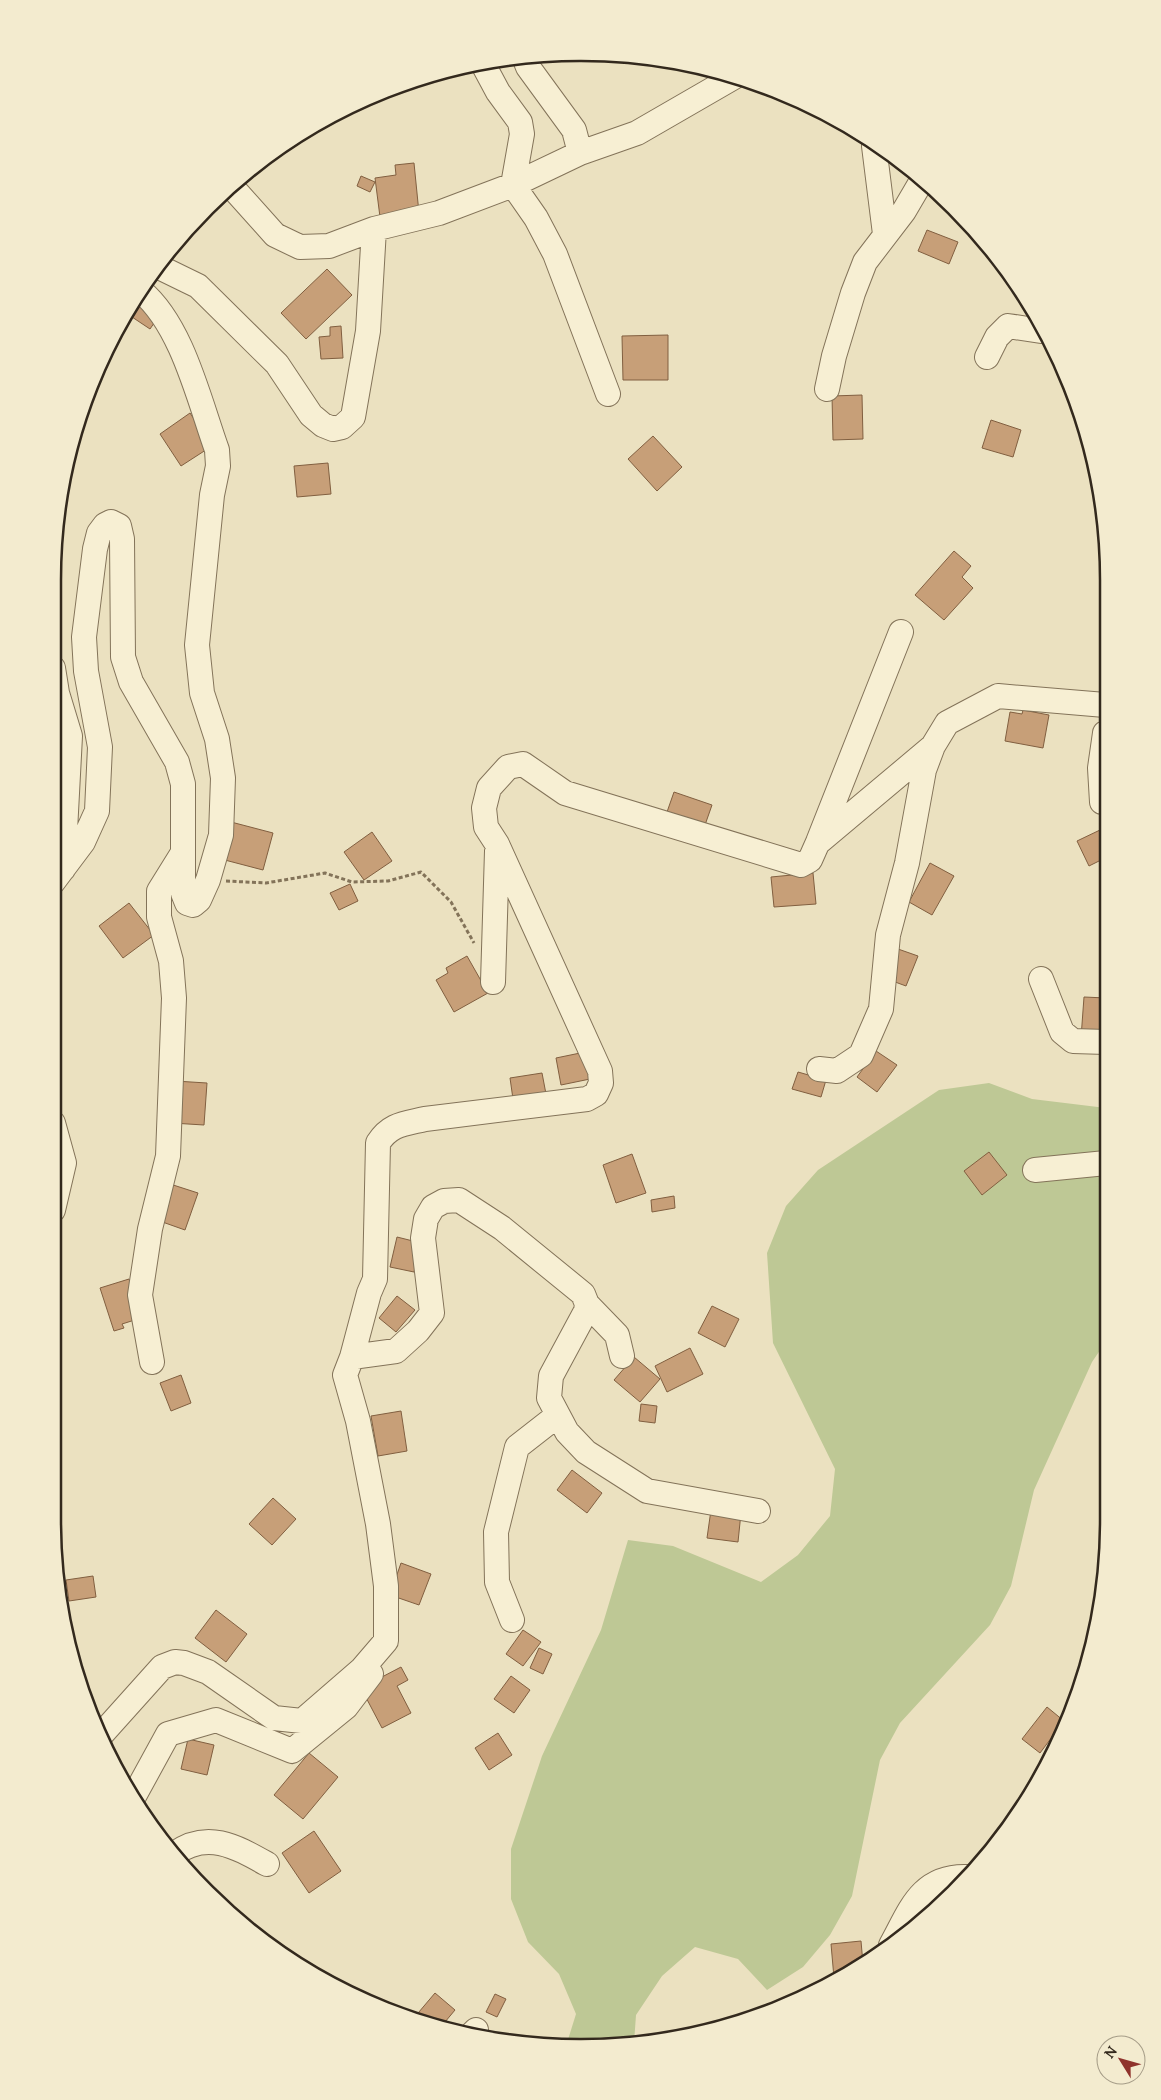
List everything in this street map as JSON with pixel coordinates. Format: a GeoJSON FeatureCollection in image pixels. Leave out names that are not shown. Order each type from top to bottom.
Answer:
{"type":"FeatureCollection","features":[{"type":"Feature","properties":{"kind":"street"},"geometry":{"type":"LineString","coordinates":[[527,64],[574,130],[580,153]]}},
{"type":"Feature","properties":{"kind":"street"},"geometry":{"type":"LineString","coordinates":[[486,70],[498,92],[520,122],[522,134],[513,186],[536,218],[555,254],[608,394]]}},
{"type":"Feature","properties":{"kind":"street"},"geometry":{"type":"LineString","coordinates":[[237,191],[275,235],[300,247],[329,246],[374,229],[439,213],[513,186],[580,153],[637,133],[725,82]]}},
{"type":"Feature","properties":{"kind":"street"},"geometry":{"type":"LineString","coordinates":[[875,153],[885,234]]}},
{"type":"Feature","properties":{"kind":"street"},"geometry":{"type":"LineString","coordinates":[[827,389],[834,356],[853,293],[865,262],[904,211],[918,186]]}},
{"type":"Feature","properties":{"kind":"street"},"geometry":{"type":"LineString","coordinates":[[165,269],[198,286],[277,364],[311,415],[323,426],[333,429],[342,427],[353,417],[368,331],[374,229]]}},
{"type":"Feature","properties":{"kind":"street"},"geometry":{"type":"LineString","coordinates":[[61,871],[83,842],[97,811],[100,747],[86,671],[84,638],[95,549],[99,534],[105,525],[111,522],[119,526],[122,539],[123,657],[130,682],[177,762],[184,798],[183,893],[187,902],[193,905],[199,900],[208,880],[221,835],[223,778],[217,739],[202,693],[198,645],[212,495],[218,466],[217,450],[180,348],[168,322],[154,302],[147,296]]}},
{"type":"Feature","properties":{"kind":"street"},"geometry":{"type":"LineString","coordinates":[[987,357],[997,338],[1008,326],[1035,330]]}},
{"type":"Feature","properties":{"kind":"street"},"geometry":{"type":"LineString","coordinates":[[138,1790],[168,1734],[216,1720],[292,1751],[346,1707],[378,1665],[386,1641],[386,1586],[378,1524],[358,1421],[346,1375],[369,1293],[375,1279],[378,1143],[386,1131],[400,1125],[426,1119],[587,1098],[596,1094],[601,1083],[600,1071],[497,844],[486,827],[484,808],[489,788],[508,767],[523,764],[565,793],[802,865],[810,860],[818,842],[901,632]]}},
{"type":"Feature","properties":{"kind":"street"},"geometry":{"type":"LineString","coordinates":[[819,1069],[837,1071],[861,1055],[881,1009],[888,935],[907,863],[924,770],[933,746],[947,723],[998,696],[1100,705]]}},
{"type":"Feature","properties":{"kind":"street"},"geometry":{"type":"LineString","coordinates":[[61,708],[70,736],[61,840]]}},
{"type":"Feature","properties":{"kind":"street"},"geometry":{"type":"LineString","coordinates":[[818,842],[933,746]]}},
{"type":"Feature","properties":{"kind":"street"},"geometry":{"type":"LineString","coordinates":[[493,982],[497,844]]}},
{"type":"Feature","properties":{"kind":"street"},"geometry":{"type":"LineString","coordinates":[[152,1362],[140,1295],[150,1229],[168,1156],[174,998],[171,962],[159,917],[159,891],[182,854]]}},
{"type":"Feature","properties":{"kind":"street"},"geometry":{"type":"LineString","coordinates":[[1041,978],[1062,1032],[1073,1041],[1100,1042]]}},
{"type":"Feature","properties":{"kind":"street"},"geometry":{"type":"LineString","coordinates":[[61,1152],[64,1163],[61,1176]]}},
{"type":"Feature","properties":{"kind":"street"},"geometry":{"type":"LineString","coordinates":[[1035,1170],[1100,1164]]}},
{"type":"Feature","properties":{"kind":"street"},"geometry":{"type":"LineString","coordinates":[[352,1357],[396,1351],[418,1331],[432,1314],[423,1238],[426,1220],[433,1207],[444,1201],[459,1200],[502,1228],[583,1294],[587,1304],[617,1335],[622,1356]]}},
{"type":"Feature","properties":{"kind":"street"},"geometry":{"type":"LineString","coordinates":[[587,1304],[586,1311],[551,1376],[549,1398],[567,1432],[586,1452],[647,1491],[758,1511]]}},
{"type":"Feature","properties":{"kind":"street"},"geometry":{"type":"LineString","coordinates":[[512,1620],[497,1582],[496,1532],[517,1447],[558,1415]]}},
{"type":"Feature","properties":{"kind":"street"},"geometry":{"type":"LineString","coordinates":[[106,1729],[162,1667],[175,1662],[208,1672],[274,1718],[302,1721],[362,1669],[386,1641]]}},
{"type":"Feature","properties":{"kind":"street"},"geometry":{"type":"LineString","coordinates":[[180,1850],[187,1845],[203,1841],[225,1844],[266,1864]]}},
{"type":"Feature","properties":{"kind":"street"},"geometry":{"type":"LineString","coordinates":[[900,1929],[914,1903],[925,1891],[938,1880],[956,1878]]}},
{"type":"Feature","properties":{"kind":"path"},"geometry":{"type":"LineString","coordinates":[[208,880],[266,883],[325,873],[352,882],[388,881],[421,872],[451,902],[476,948]]}},
{"type":"Feature","properties":{"kind":"green space"},"geometry":{"type":"Polygon","coordinates":[[[989,1083],[1032,1099],[1100,1107],[1100,1350],[1092,1362],[1034,1490],[1011,1586],[990,1625],[900,1723],[880,1760],[852,1896],[830,1935],[803,1967],[767,1990],[738,1959],[695,1947],[662,1976],[636,2015],[635,2036],[568,2039],[576,2014],[559,1974],[528,1942],[511,1899],[511,1849],[542,1756],[601,1630],[628,1540],[673,1546],[761,1582],[798,1555],[830,1516],[835,1469],[773,1343],[767,1253],[786,1206],[818,1170],[939,1090],[989,1083]]]}},
{"type":"Feature","properties":{"kind":"building"},"geometry":{"type":"Polygon","coordinates":[[[414,163],[419,213],[380,217],[375,178],[396,175],[395,165],[414,163]]]}},
{"type":"Feature","properties":{"kind":"building"},"geometry":{"type":"Polygon","coordinates":[[[361,176],[375,182],[370,192],[357,186],[361,176]]]}},
{"type":"Feature","properties":{"kind":"building"},"geometry":{"type":"Polygon","coordinates":[[[927,230],[958,242],[949,264],[918,251],[927,230]]]}},
{"type":"Feature","properties":{"kind":"building"},"geometry":{"type":"Polygon","coordinates":[[[327,269],[352,295],[306,339],[281,313],[327,269]]]}},
{"type":"Feature","properties":{"kind":"building"},"geometry":{"type":"Polygon","coordinates":[[[143,301],[161,313],[150,329],[133,318],[143,301]]]}},
{"type":"Feature","properties":{"kind":"building"},"geometry":{"type":"Polygon","coordinates":[[[341,326],[343,358],[321,359],[319,337],[330,336],[330,327],[341,326]]]}},
{"type":"Feature","properties":{"kind":"building"},"geometry":{"type":"Polygon","coordinates":[[[668,335],[668,380],[623,380],[622,336],[668,335]]]}},
{"type":"Feature","properties":{"kind":"building"},"geometry":{"type":"Polygon","coordinates":[[[862,395],[863,439],[833,440],[832,396],[862,395]]]}},
{"type":"Feature","properties":{"kind":"building"},"geometry":{"type":"Polygon","coordinates":[[[190,413],[212,446],[181,466],[160,434],[190,413]]]}},
{"type":"Feature","properties":{"kind":"building"},"geometry":{"type":"Polygon","coordinates":[[[991,420],[1021,430],[1013,457],[982,448],[991,420]]]}},
{"type":"Feature","properties":{"kind":"building"},"geometry":{"type":"Polygon","coordinates":[[[653,436],[682,467],[657,491],[628,459],[653,436]]]}},
{"type":"Feature","properties":{"kind":"building"},"geometry":{"type":"Polygon","coordinates":[[[328,463],[331,494],[297,497],[294,466],[328,463]]]}},
{"type":"Feature","properties":{"kind":"building"},"geometry":{"type":"Polygon","coordinates":[[[954,551],[971,566],[962,577],[973,588],[944,620],[915,595],[954,551]]]}},
{"type":"Feature","properties":{"kind":"building"},"geometry":{"type":"Polygon","coordinates":[[[1023,710],[1049,715],[1043,748],[1005,741],[1010,712],[1022,714],[1023,710]]]}},
{"type":"Feature","properties":{"kind":"building"},"geometry":{"type":"Polygon","coordinates":[[[674,792],[712,805],[705,825],[667,812],[674,792]]]}},
{"type":"Feature","properties":{"kind":"building"},"geometry":{"type":"Polygon","coordinates":[[[231,822],[273,833],[263,870],[221,859],[231,822]]]}},
{"type":"Feature","properties":{"kind":"building"},"geometry":{"type":"Polygon","coordinates":[[[1100,830],[1100,860],[1089,866],[1077,841],[1100,830]]]}},
{"type":"Feature","properties":{"kind":"building"},"geometry":{"type":"Polygon","coordinates":[[[372,832],[392,861],[364,880],[344,852],[372,832]]]}},
{"type":"Feature","properties":{"kind":"building"},"geometry":{"type":"Polygon","coordinates":[[[930,863],[954,876],[932,915],[909,902],[930,863]]]}},
{"type":"Feature","properties":{"kind":"building"},"geometry":{"type":"Polygon","coordinates":[[[813,873],[816,904],[774,907],[771,877],[813,873]]]}},
{"type":"Feature","properties":{"kind":"building"},"geometry":{"type":"Polygon","coordinates":[[[350,884],[358,901],[339,910],[330,893],[350,884]]]}},
{"type":"Feature","properties":{"kind":"building"},"geometry":{"type":"Polygon","coordinates":[[[129,903],[154,935],[123,958],[99,926],[129,903]]]}},
{"type":"Feature","properties":{"kind":"building"},"geometry":{"type":"Polygon","coordinates":[[[898,949],[918,956],[906,986],[887,979],[898,949]]]}},
{"type":"Feature","properties":{"kind":"building"},"geometry":{"type":"Polygon","coordinates":[[[467,956],[488,993],[454,1012],[436,980],[448,973],[446,968],[467,956]]]}},
{"type":"Feature","properties":{"kind":"building"},"geometry":{"type":"Polygon","coordinates":[[[1084,997],[1100,998],[1100,1040],[1081,1038],[1084,997]]]}},
{"type":"Feature","properties":{"kind":"building"},"geometry":{"type":"Polygon","coordinates":[[[876,1051],[897,1065],[877,1092],[857,1077],[876,1051]]]}},
{"type":"Feature","properties":{"kind":"building"},"geometry":{"type":"Polygon","coordinates":[[[585,1052],[590,1079],[561,1085],[556,1058],[585,1052]]]}},
{"type":"Feature","properties":{"kind":"building"},"geometry":{"type":"Polygon","coordinates":[[[798,1072],[826,1080],[821,1097],[792,1089],[798,1072]]]}},
{"type":"Feature","properties":{"kind":"building"},"geometry":{"type":"Polygon","coordinates":[[[542,1073],[546,1094],[513,1099],[510,1078],[542,1073]]]}},
{"type":"Feature","properties":{"kind":"building"},"geometry":{"type":"Polygon","coordinates":[[[175,1081],[207,1083],[204,1125],[172,1123],[175,1081]]]}},
{"type":"Feature","properties":{"kind":"building"},"geometry":{"type":"Polygon","coordinates":[[[989,1152],[1007,1175],[982,1195],[964,1171],[989,1152]]]}},
{"type":"Feature","properties":{"kind":"building"},"geometry":{"type":"Polygon","coordinates":[[[632,1154],[646,1193],[616,1203],[603,1165],[632,1154]]]}},
{"type":"Feature","properties":{"kind":"building"},"geometry":{"type":"Polygon","coordinates":[[[167,1183],[198,1193],[185,1230],[154,1219],[167,1183]]]}},
{"type":"Feature","properties":{"kind":"building"},"geometry":{"type":"Polygon","coordinates":[[[674,1196],[675,1208],[652,1212],[651,1200],[674,1196]]]}},
{"type":"Feature","properties":{"kind":"building"},"geometry":{"type":"Polygon","coordinates":[[[397,1237],[421,1243],[414,1272],[390,1267],[397,1237]]]}},
{"type":"Feature","properties":{"kind":"building"},"geometry":{"type":"Polygon","coordinates":[[[129,1279],[141,1318],[122,1324],[124,1328],[114,1331],[100,1288],[129,1279]]]}},
{"type":"Feature","properties":{"kind":"building"},"geometry":{"type":"Polygon","coordinates":[[[397,1296],[415,1310],[396,1332],[379,1318],[397,1296]]]}},
{"type":"Feature","properties":{"kind":"building"},"geometry":{"type":"Polygon","coordinates":[[[712,1306],[739,1319],[725,1347],[698,1333],[712,1306]]]}},
{"type":"Feature","properties":{"kind":"building"},"geometry":{"type":"Polygon","coordinates":[[[690,1348],[703,1374],[667,1392],[655,1366],[690,1348]]]}},
{"type":"Feature","properties":{"kind":"building"},"geometry":{"type":"Polygon","coordinates":[[[634,1357],[660,1379],[640,1402],[614,1380],[634,1357]]]}},
{"type":"Feature","properties":{"kind":"building"},"geometry":{"type":"Polygon","coordinates":[[[181,1375],[191,1403],[171,1411],[160,1383],[181,1375]]]}},
{"type":"Feature","properties":{"kind":"building"},"geometry":{"type":"Polygon","coordinates":[[[641,1404],[657,1406],[655,1423],[639,1421],[641,1404]]]}},
{"type":"Feature","properties":{"kind":"building"},"geometry":{"type":"Polygon","coordinates":[[[401,1411],[407,1451],[378,1456],[371,1416],[401,1411]]]}},
{"type":"Feature","properties":{"kind":"building"},"geometry":{"type":"Polygon","coordinates":[[[572,1470],[602,1493],[587,1513],[557,1490],[572,1470]]]}},
{"type":"Feature","properties":{"kind":"building"},"geometry":{"type":"Polygon","coordinates":[[[273,1498],[296,1519],[272,1545],[249,1524],[273,1498]]]}},
{"type":"Feature","properties":{"kind":"building"},"geometry":{"type":"Polygon","coordinates":[[[711,1510],[741,1513],[738,1542],[707,1538],[711,1510]]]}},
{"type":"Feature","properties":{"kind":"building"},"geometry":{"type":"Polygon","coordinates":[[[401,1563],[431,1574],[419,1605],[390,1595],[401,1563]]]}},
{"type":"Feature","properties":{"kind":"building"},"geometry":{"type":"Polygon","coordinates":[[[93,1576],[96,1597],[69,1601],[66,1580],[93,1576]]]}},
{"type":"Feature","properties":{"kind":"building"},"geometry":{"type":"Polygon","coordinates":[[[216,1610],[247,1634],[226,1662],[195,1638],[216,1610]]]}},
{"type":"Feature","properties":{"kind":"building"},"geometry":{"type":"Polygon","coordinates":[[[523,1630],[541,1642],[523,1666],[506,1654],[523,1630]]]}},
{"type":"Feature","properties":{"kind":"building"},"geometry":{"type":"Polygon","coordinates":[[[539,1648],[552,1654],[543,1674],[530,1668],[539,1648]]]}},
{"type":"Feature","properties":{"kind":"building"},"geometry":{"type":"Polygon","coordinates":[[[401,1667],[408,1680],[397,1686],[411,1713],[382,1728],[361,1688],[401,1667]]]}},
{"type":"Feature","properties":{"kind":"building"},"geometry":{"type":"Polygon","coordinates":[[[511,1676],[530,1690],[514,1713],[494,1699],[511,1676]]]}},
{"type":"Feature","properties":{"kind":"building"},"geometry":{"type":"Polygon","coordinates":[[[1047,1707],[1060,1718],[1051,1739],[1040,1753],[1022,1739],[1047,1707]]]}},
{"type":"Feature","properties":{"kind":"building"},"geometry":{"type":"Polygon","coordinates":[[[498,1733],[512,1755],[489,1770],[475,1748],[498,1733]]]}},
{"type":"Feature","properties":{"kind":"building"},"geometry":{"type":"Polygon","coordinates":[[[188,1739],[214,1745],[207,1775],[181,1769],[188,1739]]]}},
{"type":"Feature","properties":{"kind":"building"},"geometry":{"type":"Polygon","coordinates":[[[309,1753],[338,1777],[303,1819],[274,1795],[309,1753]]]}},
{"type":"Feature","properties":{"kind":"building"},"geometry":{"type":"Polygon","coordinates":[[[314,1831],[341,1871],[309,1893],[282,1853],[314,1831]]]}},
{"type":"Feature","properties":{"kind":"building"},"geometry":{"type":"Polygon","coordinates":[[[861,1941],[862,1955],[834,1972],[831,1944],[861,1941]]]}},
{"type":"Feature","properties":{"kind":"building"},"geometry":{"type":"Polygon","coordinates":[[[435,1993],[455,2010],[446,2021],[419,2012],[435,1993]]]}},
{"type":"Feature","properties":{"kind":"building"},"geometry":{"type":"Polygon","coordinates":[[[495,1994],[506,1999],[497,2017],[486,2012],[495,1994]]]}}]}
